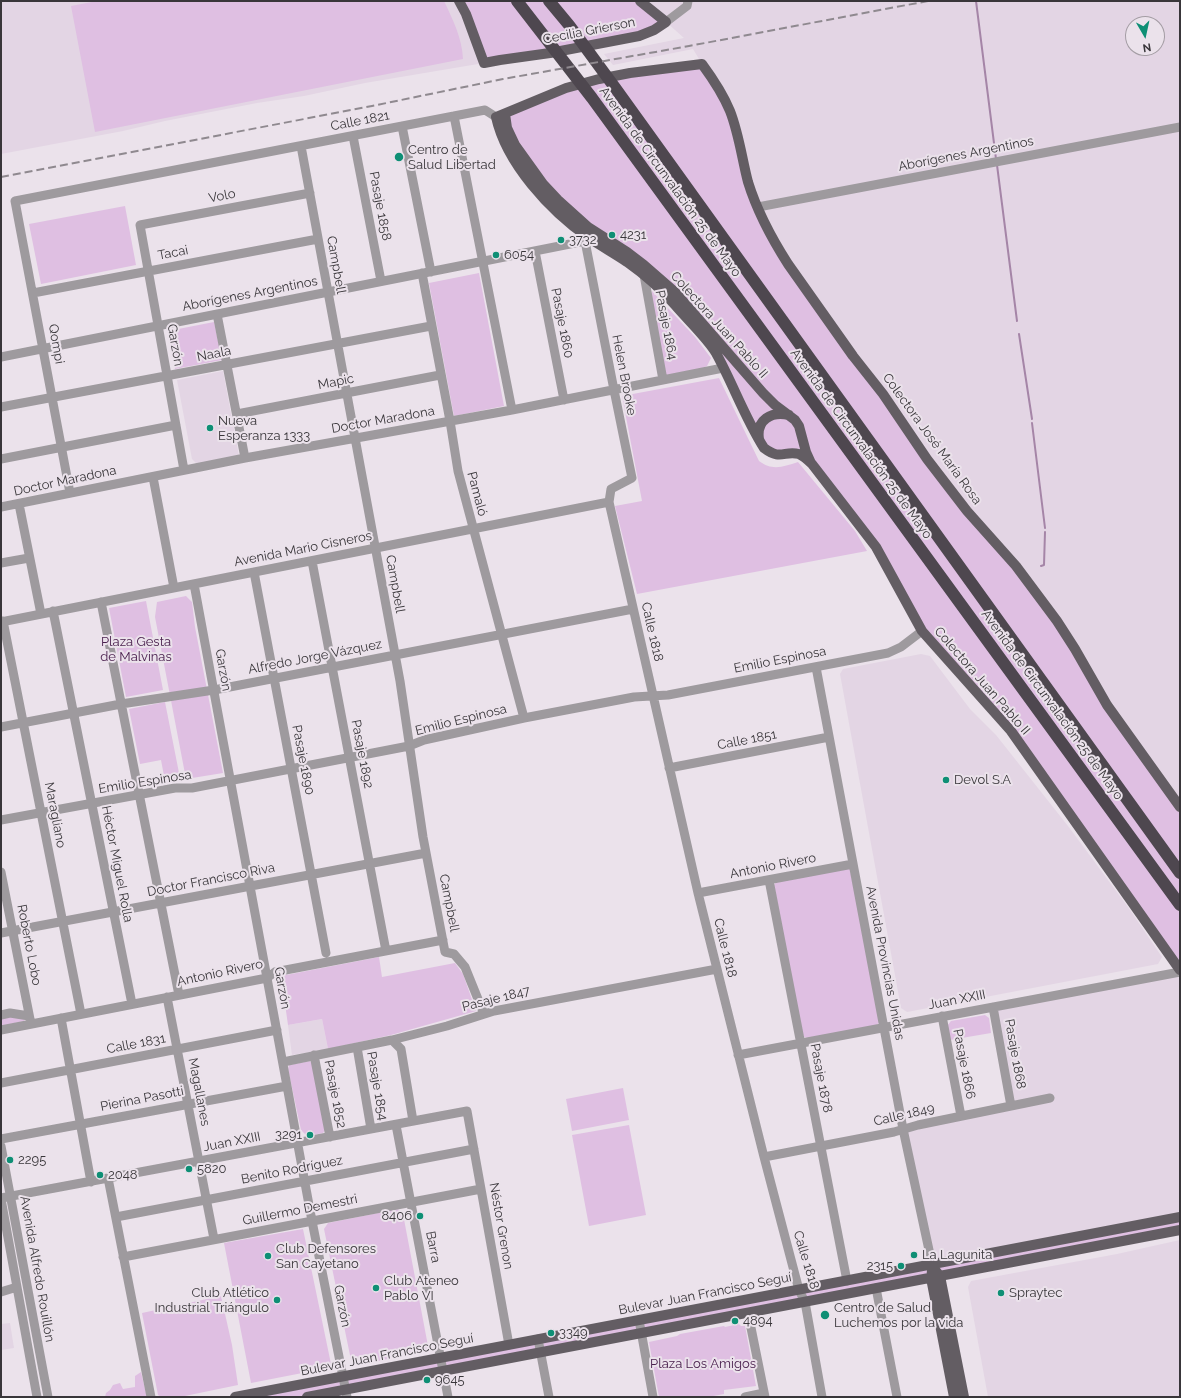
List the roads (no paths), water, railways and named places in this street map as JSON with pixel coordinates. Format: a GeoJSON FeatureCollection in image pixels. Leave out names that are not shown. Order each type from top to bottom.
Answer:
{"type":"FeatureCollection","features":[{"type":"Feature","properties":{"kind":"highway","name":"Avenida de Circunvalación 25 de Mayo"},"geometry":{"type":"LineString","coordinates":[[517,1],[592,98],[1180,905]]}},
{"type":"Feature","properties":{"kind":"highway","name":"Avenida de Circunvalación 25 de Mayo"},"geometry":{"type":"LineString","coordinates":[[549,1],[569,25],[616,89],[1180,872]]}},
{"type":"Feature","properties":{"kind":"main road","name":"Cecilia Grierson"},"geometry":{"type":"LineString","coordinates":[[458,1],[466,14],[484,63],[550,53],[639,36],[654,30],[666,22]]}},
{"type":"Feature","properties":{"kind":"main road"},"geometry":{"type":"LineString","coordinates":[[640,1],[666,22]]}},
{"type":"Feature","properties":{"kind":"main road","name":"Colectora José María Rosa"},"geometry":{"type":"LineString","coordinates":[[500,116],[566,88],[599,79],[630,73],[702,64],[716,84],[730,111],[739,140],[748,183],[778,248],[788,264],[853,356],[883,394],[927,459],[968,511],[1016,566],[1057,621],[1107,705],[1180,808]]}},
{"type":"Feature","properties":{"kind":"main road","name":"Colectora Juan Pablo II"},"geometry":{"type":"LineString","coordinates":[[500,116],[515,145],[543,184],[574,215],[590,237],[644,276],[668,298],[702,335],[715,352],[759,441],[764,448],[770,454],[798,454],[805,457],[812,464],[876,547],[922,631],[1011,731],[1180,971]]}},
{"type":"Feature","properties":{"kind":"main road","name":"Colectora Juan Pablo II"},"geometry":{"type":"LineString","coordinates":[[590,237],[627,252],[675,292],[763,393],[775,405],[795,420],[799,426],[806,452],[812,464]]}},
{"type":"Feature","properties":{"kind":"main road"},"geometry":{"type":"LineString","coordinates":[[759,441],[758,433],[760,425],[765,419],[772,414],[781,413],[789,416]]}},
{"type":"Feature","properties":{"kind":"main road"},"geometry":{"type":"LineString","coordinates":[[787,454],[797,446],[800,434]]}},
{"type":"Feature","properties":{"kind":"main road","name":"Bulevar Juan Francisco Seguí"},"geometry":{"type":"LineString","coordinates":[[235,1397],[1180,1217]]}},
{"type":"Feature","properties":{"kind":"main road","name":"Bulevar Juan Francisco Seguí"},"geometry":{"type":"LineString","coordinates":[[307,1397],[347,1393],[443,1371],[1180,1230]]}},
{"type":"Feature","properties":{"kind":"main road","name":"Avenida Provincias Unidas"},"geometry":{"type":"LineString","coordinates":[[932,1264],[964,1397]]}},
{"type":"Feature","properties":{"kind":"main road","name":"Avenida Provincias Unidas"},"geometry":{"type":"LineString","coordinates":[[936,1277],[954,1397]]}},
{"type":"Feature","properties":{"kind":"street","name":"Cecilia Grierson"},"geometry":{"type":"LineString","coordinates":[[666,22],[687,6],[688,1]]}},
{"type":"Feature","properties":{"kind":"street","name":"Calle 1821"},"geometry":{"type":"LineString","coordinates":[[15,201],[485,110],[500,116]]}},
{"type":"Feature","properties":{"kind":"street"},"geometry":{"type":"LineString","coordinates":[[454,116],[512,410]]}},
{"type":"Feature","properties":{"kind":"street","name":"Pamaló"},"geometry":{"type":"LineString","coordinates":[[402,126],[426,272],[431,326],[450,421],[458,471],[524,718]]}},
{"type":"Feature","properties":{"kind":"street","name":"Aborígenes Argentinos"},"geometry":{"type":"LineString","coordinates":[[758,207],[1180,127]]}},
{"type":"Feature","properties":{"kind":"street","name":"Pasaje 1858"},"geometry":{"type":"LineString","coordinates":[[353,136],[381,281]]}},
{"type":"Feature","properties":{"kind":"street","name":"Campbell"},"geometry":{"type":"LineString","coordinates":[[301,146],[395,655],[426,853],[445,952],[454,954],[466,967],[484,1014]]}},
{"type":"Feature","properties":{"kind":"street","name":"Volo"},"geometry":{"type":"LineString","coordinates":[[140,225],[310,193]]}},
{"type":"Feature","properties":{"kind":"street","name":"Qompi"},"geometry":{"type":"LineString","coordinates":[[15,201],[44,348],[70,493]]}},
{"type":"Feature","properties":{"kind":"street","name":"Garzón"},"geometry":{"type":"LineString","coordinates":[[140,225],[184,470]]}},
{"type":"Feature","properties":{"kind":"street","name":"Aborígenes Argentinos"},"geometry":{"type":"LineString","coordinates":[[1,357],[535,251],[590,237]]}},
{"type":"Feature","properties":{"kind":"street","name":"Helen Brooke"},"geometry":{"type":"LineString","coordinates":[[590,237],[614,390],[632,478],[610,489],[609,502]]}},
{"type":"Feature","properties":{"kind":"street","name":"Tacai"},"geometry":{"type":"LineString","coordinates":[[33,294],[318,239]]}},
{"type":"Feature","properties":{"kind":"street","name":"Pasaje 1860"},"geometry":{"type":"LineString","coordinates":[[535,251],[564,400]]}},
{"type":"Feature","properties":{"kind":"street","name":"Pasaje 1864"},"geometry":{"type":"LineString","coordinates":[[644,276],[663,380]]}},
{"type":"Feature","properties":{"kind":"street"},"geometry":{"type":"LineString","coordinates":[[217,314],[245,458]]}},
{"type":"Feature","properties":{"kind":"street","name":"Naala"},"geometry":{"type":"LineString","coordinates":[[1,407],[431,326]]}},
{"type":"Feature","properties":{"kind":"street","name":"Doctor Maradona"},"geometry":{"type":"LineString","coordinates":[[1,507],[245,458],[512,410],[723,368]]}},
{"type":"Feature","properties":{"kind":"street","name":"Mapic"},"geometry":{"type":"LineString","coordinates":[[237,414],[440,375]]}},
{"type":"Feature","properties":{"kind":"street"},"geometry":{"type":"LineString","coordinates":[[1,459],[176,425]]}},
{"type":"Feature","properties":{"kind":"street"},"geometry":{"type":"LineString","coordinates":[[153,477],[174,588]]}},
{"type":"Feature","properties":{"kind":"street","name":"Avenida Mario Cisneros"},"geometry":{"type":"LineString","coordinates":[[2,621],[609,502]]}},
{"type":"Feature","properties":{"kind":"street","name":"Calle 1818"},"geometry":{"type":"LineString","coordinates":[[609,502],[698,893],[764,1157],[799,1290],[805,1302],[822,1397]]}},
{"type":"Feature","properties":{"kind":"street"},"geometry":{"type":"LineString","coordinates":[[19,504],[42,614]]}},
{"type":"Feature","properties":{"kind":"street"},"geometry":{"type":"LineString","coordinates":[[1,564],[30,558]]}},
{"type":"Feature","properties":{"kind":"street","name":"Pasaje 1892"},"geometry":{"type":"LineString","coordinates":[[312,561],[386,951]]}},
{"type":"Feature","properties":{"kind":"street","name":"Pasaje 1890"},"geometry":{"type":"LineString","coordinates":[[254,572],[326,953]]}},
{"type":"Feature","properties":{"kind":"street","name":"Garzón"},"geometry":{"type":"LineString","coordinates":[[194,584],[304,1181],[347,1393]]}},
{"type":"Feature","properties":{"kind":"street"},"geometry":{"type":"LineString","coordinates":[[101,602],[179,995]]}},
{"type":"Feature","properties":{"kind":"street","name":"Alfredo Jorge Vázquez"},"geometry":{"type":"LineString","coordinates":[[1,727],[121,704],[214,690],[633,609]]}},
{"type":"Feature","properties":{"kind":"street","name":"Héctor Miguel Rolla"},"geometry":{"type":"LineString","coordinates":[[53,611],[132,1004]]}},
{"type":"Feature","properties":{"kind":"street","name":"Maragliano"},"geometry":{"type":"LineString","coordinates":[[2,621],[81,1014]]}},
{"type":"Feature","properties":{"kind":"street","name":"Emilio Espinosa"},"geometry":{"type":"LineString","coordinates":[[1,820],[139,794],[175,788],[192,788],[410,746],[424,740],[524,718],[634,697],[668,695],[888,653],[901,647],[922,631]]}},
{"type":"Feature","properties":{"kind":"street","name":"Avenida Provincias Unidas"},"geometry":{"type":"LineString","coordinates":[[816,667],[903,1129],[932,1264]]}},
{"type":"Feature","properties":{"kind":"street","name":"Calle 1851"},"geometry":{"type":"LineString","coordinates":[[669,768],[829,737]]}},
{"type":"Feature","properties":{"kind":"street","name":"Doctor Francisco Riva"},"geometry":{"type":"LineString","coordinates":[[1,933],[426,853]]}},
{"type":"Feature","properties":{"kind":"street","name":"Antonio Rivero"},"geometry":{"type":"LineString","coordinates":[[698,893],[853,864]]}},
{"type":"Feature","properties":{"kind":"street","name":"Roberto Lobo"},"geometry":{"type":"LineString","coordinates":[[1,872],[30,1020]]}},
{"type":"Feature","properties":{"kind":"street","name":"Pasaje 1878"},"geometry":{"type":"LineString","coordinates":[[769,880],[847,1280]]}},
{"type":"Feature","properties":{"kind":"street","name":"Antonio Rivero"},"geometry":{"type":"LineString","coordinates":[[1,1030],[30,1020],[61,1018],[267,978],[275,972],[443,940]]}},
{"type":"Feature","properties":{"kind":"street","name":"Pasaje 1847"},"geometry":{"type":"LineString","coordinates":[[282,1062],[392,1040],[447,1026],[494,1011],[717,968]]}},
{"type":"Feature","properties":{"kind":"street","name":"Juan XXIII"},"geometry":{"type":"LineString","coordinates":[[738,1055],[1180,971]]}},
{"type":"Feature","properties":{"kind":"street","name":"Magallanes"},"geometry":{"type":"LineString","coordinates":[[167,997],[214,1239]]}},
{"type":"Feature","properties":{"kind":"street","name":"Pasaje 1868"},"geometry":{"type":"LineString","coordinates":[[993,1007],[1011,1106]]}},
{"type":"Feature","properties":{"kind":"street","name":"Antonio Rivero"},"geometry":{"type":"LineString","coordinates":[[1,1015],[10,1013],[30,1020]]}},
{"type":"Feature","properties":{"kind":"street","name":"Pasaje 1866"},"geometry":{"type":"LineString","coordinates":[[942,1016],[961,1116]]}},
{"type":"Feature","properties":{"kind":"street"},"geometry":{"type":"LineString","coordinates":[[61,1018],[91,1182]]}},
{"type":"Feature","properties":{"kind":"street","name":"Calle 1831"},"geometry":{"type":"LineString","coordinates":[[1,1083],[277,1030]]}},
{"type":"Feature","properties":{"kind":"street"},"geometry":{"type":"LineString","coordinates":[[392,1040],[401,1049],[413,1121]]}},
{"type":"Feature","properties":{"kind":"street","name":"Pasaje 1854"},"geometry":{"type":"LineString","coordinates":[[357,1047],[371,1129]]}},
{"type":"Feature","properties":{"kind":"street","name":"Pasaje 1852"},"geometry":{"type":"LineString","coordinates":[[314,1055],[330,1137]]}},
{"type":"Feature","properties":{"kind":"street","name":"Pierina Pasotti"},"geometry":{"type":"LineString","coordinates":[[1,1139],[287,1086]]}},
{"type":"Feature","properties":{"kind":"street","name":"Calle 1849"},"geometry":{"type":"LineString","coordinates":[[764,1157],[903,1129],[918,1124],[1050,1098]]}},
{"type":"Feature","properties":{"kind":"street","name":"Juan XXIII"},"geometry":{"type":"LineString","coordinates":[[1,1199],[467,1111]]}},
{"type":"Feature","properties":{"kind":"street","name":"Néstor Grenon"},"geometry":{"type":"LineString","coordinates":[[467,1111],[509,1345]]}},
{"type":"Feature","properties":{"kind":"street","name":"Barra"},"geometry":{"type":"LineString","coordinates":[[396,1124],[448,1397]]}},
{"type":"Feature","properties":{"kind":"street","name":"Avenida Alfredo Rouillón"},"geometry":{"type":"LineString","coordinates":[[1,1146],[48,1397]]}},
{"type":"Feature","properties":{"kind":"street","name":"Benito Rodríguez"},"geometry":{"type":"LineString","coordinates":[[116,1217],[474,1149]]}},
{"type":"Feature","properties":{"kind":"street"},"geometry":{"type":"LineString","coordinates":[[108,1178],[152,1397]]}},
{"type":"Feature","properties":{"kind":"street","name":"Guillermo Demestri"},"geometry":{"type":"LineString","coordinates":[[123,1257],[481,1189]]}},
{"type":"Feature","properties":{"kind":"street","name":"Avenida Alfredo Rouillón"},"geometry":{"type":"LineString","coordinates":[[1,1199],[37,1397]]}},
{"type":"Feature","properties":{"kind":"street"},"geometry":{"type":"LineString","coordinates":[[1,1292],[18,1287]]}},
{"type":"Feature","properties":{"kind":"street"},"geometry":{"type":"LineString","coordinates":[[876,1288],[897,1397]]}},
{"type":"Feature","properties":{"kind":"street"},"geometry":{"type":"LineString","coordinates":[[745,1397],[764,1395],[748,1313]]}},
{"type":"Feature","properties":{"kind":"street"},"geometry":{"type":"LineString","coordinates":[[639,1320],[653,1397]]}},
{"type":"Feature","properties":{"kind":"street"},"geometry":{"type":"LineString","coordinates":[[538,1339],[549,1397]]}},
{"type":"Feature","properties":{"kind":"waterway"},"geometry":{"type":"LineString","coordinates":[[976,1],[996,159]]}},
{"type":"Feature","properties":{"kind":"waterway"},"geometry":{"type":"LineString","coordinates":[[997,165],[1017,321]]}},
{"type":"Feature","properties":{"kind":"waterway"},"geometry":{"type":"LineString","coordinates":[[1019,334],[1032,419]]}},
{"type":"Feature","properties":{"kind":"waterway"},"geometry":{"type":"LineString","coordinates":[[1032,423],[1045,528]]}},
{"type":"Feature","properties":{"kind":"waterway"},"geometry":{"type":"LineString","coordinates":[[1041,566],[1044,565],[1045,532]]}},
{"type":"Feature","properties":{"kind":"railway"},"geometry":{"type":"LineString","coordinates":[[1,177],[372,106],[503,79],[928,1]]}},
{"type":"Feature","properties":{"kind":"place","name":"Centro de Salud Libertad"},"geometry":{"type":"Point","coordinates":[399,157]}},
{"type":"Feature","properties":{"kind":"place","name":"4231"},"geometry":{"type":"Point","coordinates":[612,235]}},
{"type":"Feature","properties":{"kind":"place","name":"3732"},"geometry":{"type":"Point","coordinates":[561,240]}},
{"type":"Feature","properties":{"kind":"place","name":"6054"},"geometry":{"type":"Point","coordinates":[496,255]}},
{"type":"Feature","properties":{"kind":"place","name":"Nueva Esperanza 1333"},"geometry":{"type":"Point","coordinates":[210,428]}},
{"type":"Feature","properties":{"kind":"place","name":"Devol S.A"},"geometry":{"type":"Point","coordinates":[946,780]}},
{"type":"Feature","properties":{"kind":"place","name":"3291"},"geometry":{"type":"Point","coordinates":[310,1135]}},
{"type":"Feature","properties":{"kind":"place","name":"2295"},"geometry":{"type":"Point","coordinates":[10,1160]}},
{"type":"Feature","properties":{"kind":"place","name":"5820"},"geometry":{"type":"Point","coordinates":[189,1169]}},
{"type":"Feature","properties":{"kind":"place","name":"2048"},"geometry":{"type":"Point","coordinates":[100,1175]}},
{"type":"Feature","properties":{"kind":"place","name":"8406"},"geometry":{"type":"Point","coordinates":[420,1216]}},
{"type":"Feature","properties":{"kind":"place","name":"La Lagunita"},"geometry":{"type":"Point","coordinates":[914,1255]}},
{"type":"Feature","properties":{"kind":"place","name":"Club Defensores San Cayetano"},"geometry":{"type":"Point","coordinates":[268,1256]}},
{"type":"Feature","properties":{"kind":"place","name":"2315"},"geometry":{"type":"Point","coordinates":[901,1266]}},
{"type":"Feature","properties":{"kind":"place","name":"Club Ateneo Pablo VI"},"geometry":{"type":"Point","coordinates":[376,1288]}},
{"type":"Feature","properties":{"kind":"place","name":"Spraytec"},"geometry":{"type":"Point","coordinates":[1001,1293]}},
{"type":"Feature","properties":{"kind":"place","name":"Club Atlético Industrial Triángulo"},"geometry":{"type":"Point","coordinates":[277,1300]}},
{"type":"Feature","properties":{"kind":"place","name":"Centro de Salud Luchemos por la vida"},"geometry":{"type":"Point","coordinates":[825,1315]}},
{"type":"Feature","properties":{"kind":"place","name":"4894"},"geometry":{"type":"Point","coordinates":[735,1321]}},
{"type":"Feature","properties":{"kind":"place","name":"3349"},"geometry":{"type":"Point","coordinates":[551,1333]}},
{"type":"Feature","properties":{"kind":"place","name":"9645"},"geometry":{"type":"Point","coordinates":[427,1380]}},
{"type":"Feature","properties":{"kind":"park label","name":"Plaza Gesta de Malvinas"},"geometry":{"type":"Point","coordinates":[136,650]}},
{"type":"Feature","properties":{"kind":"park label","name":"Plaza Los Amigos"},"geometry":{"type":"Point","coordinates":[703,1364]}}]}
